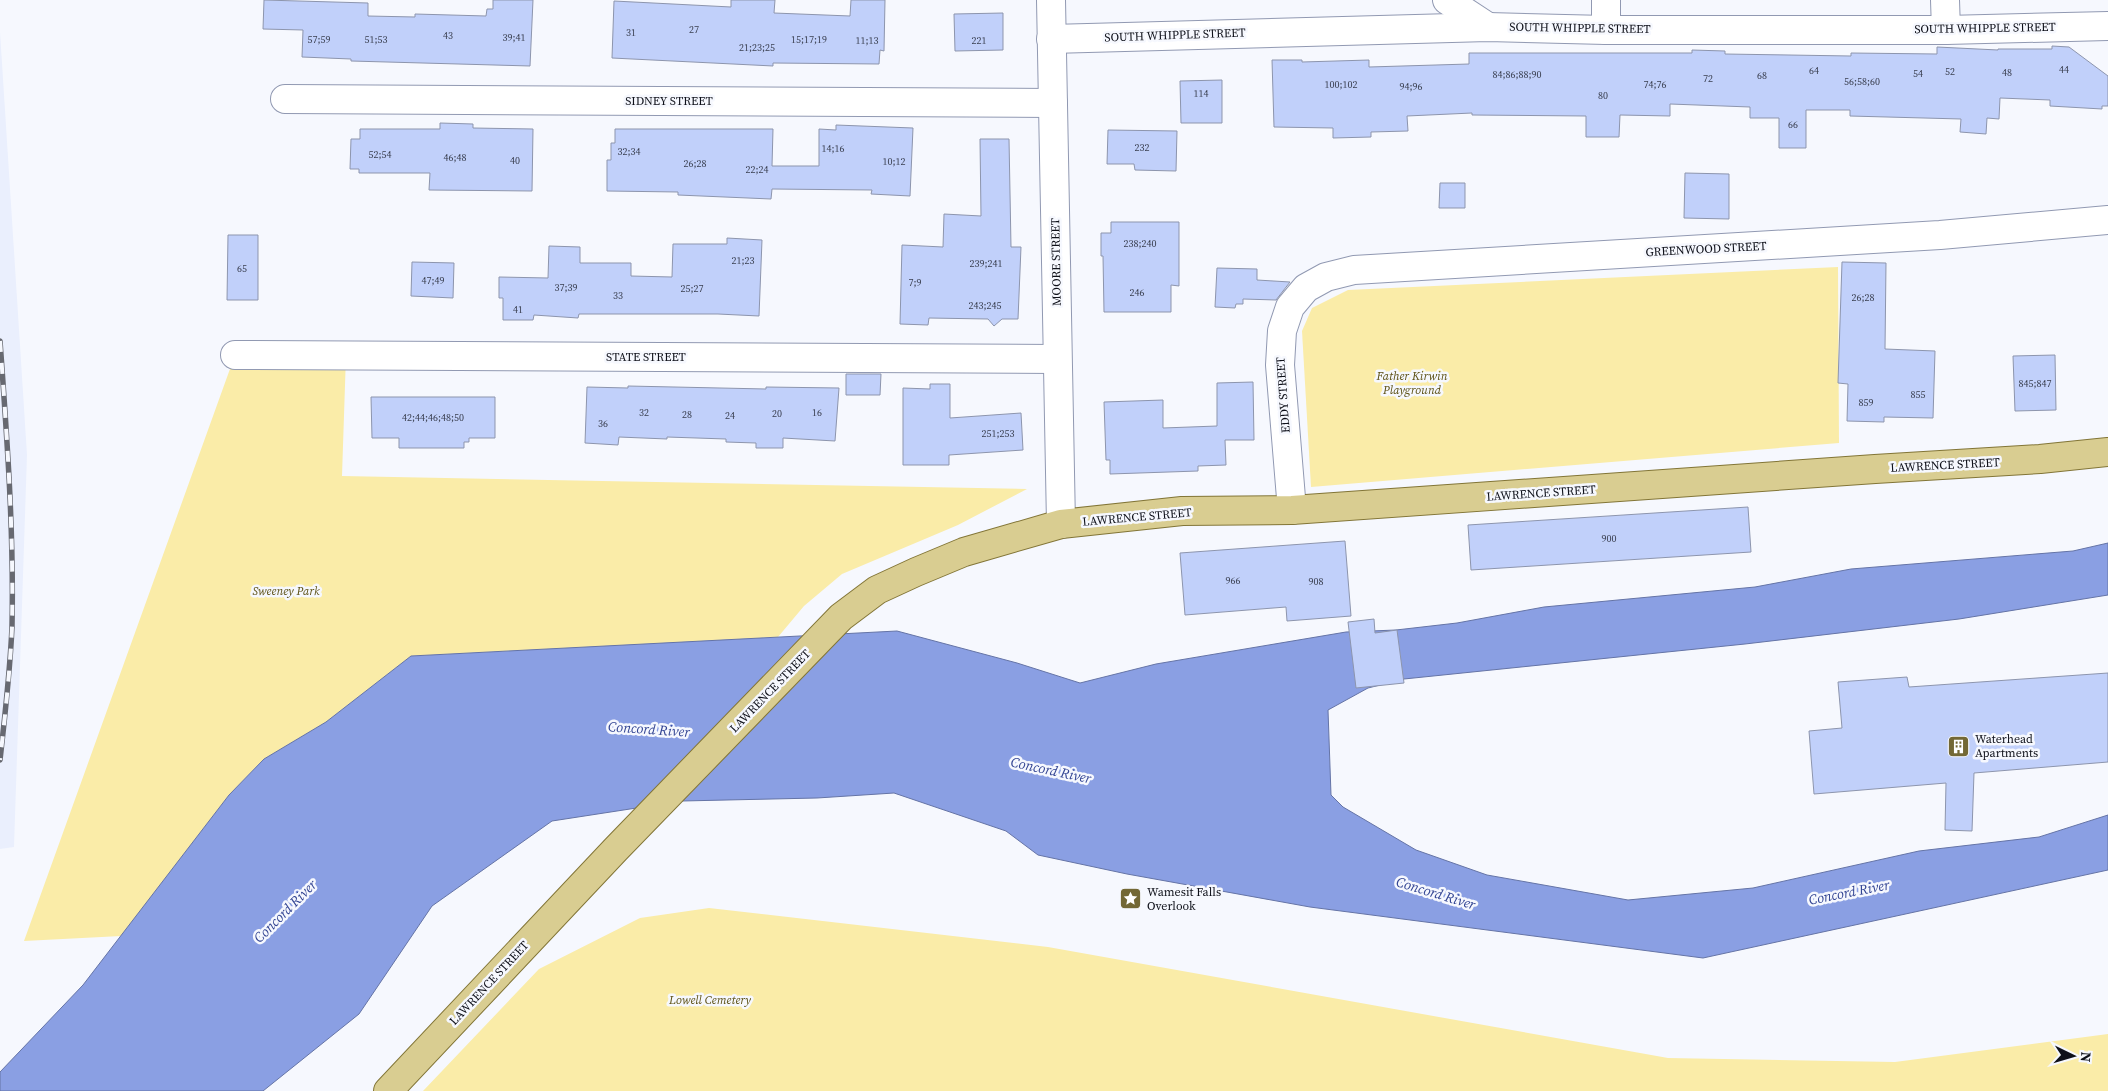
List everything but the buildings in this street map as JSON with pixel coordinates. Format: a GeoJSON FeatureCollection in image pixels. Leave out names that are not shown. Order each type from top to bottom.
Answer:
{"type":"FeatureCollection","features":[{"type":"Feature","properties":{"kind":"main road","name":"LAWRENCE STREET"},"geometry":{"type":"LineString","coordinates":[[388,1091],[616,849],[841,618],[877,590],[964,552],[1061,524],[1182,512],[1292,510],[1875,468],[2040,459],[2108,452]]}},
{"type":"Feature","properties":{"kind":"street","name":"MOORE STREET"},"geometry":{"type":"LineString","coordinates":[[1051,0],[1061,524]]}},
{"type":"Feature","properties":{"kind":"street"},"geometry":{"type":"LineString","coordinates":[[1447,0],[1488,27]]}},
{"type":"Feature","properties":{"kind":"street"},"geometry":{"type":"LineString","coordinates":[[1606,0],[1606,30]]}},
{"type":"Feature","properties":{"kind":"street"},"geometry":{"type":"LineString","coordinates":[[1945,0],[1946,30]]}},
{"type":"Feature","properties":{"kind":"street","name":"SOUTH WHIPPLE STREET"},"geometry":{"type":"LineString","coordinates":[[1051,39],[1488,27],[1606,30],[1946,30],[2108,26]]}},
{"type":"Feature","properties":{"kind":"street","name":"SIDNEY STREET"},"geometry":{"type":"LineString","coordinates":[[285,99],[1053,103]]}},
{"type":"Feature","properties":{"kind":"street","name":"GREENWOOD STREET"},"geometry":{"type":"LineString","coordinates":[[1306,288],[1326,276],[1354,270],[1940,236],[2108,220]]}},
{"type":"Feature","properties":{"kind":"street","name":"EDDY STREET"},"geometry":{"type":"LineString","coordinates":[[1292,510],[1280,365],[1282,331],[1290,307],[1306,288]]}},
{"type":"Feature","properties":{"kind":"street","name":"STATE STREET"},"geometry":{"type":"LineString","coordinates":[[235,355],[1058,359]]}},
{"type":"Feature","properties":{"kind":"shaded area"},"geometry":{"type":"Polygon","coordinates":[[[0,32],[27,455],[14,847],[0,849],[0,32]]]}},
{"type":"Feature","properties":{"kind":"green space","name":"Father Kirwin Playground"},"geometry":{"type":"Polygon","coordinates":[[[1838,267],[1839,443],[1311,487],[1302,331],[1312,308],[1348,290],[1838,267]]]}},
{"type":"Feature","properties":{"kind":"green space","name":"Sweeney Park"},"geometry":{"type":"Polygon","coordinates":[[[235,355],[346,355],[342,476],[1027,489],[958,525],[842,574],[804,606],[778,637],[411,656],[326,722],[264,759],[229,795],[121,936],[24,941],[235,355]]]}},
{"type":"Feature","properties":{"kind":"green space","name":"Lowell Cemetery"},"geometry":{"type":"Polygon","coordinates":[[[709,908],[1048,947],[1668,1058],[1895,1062],[2108,1034],[2108,1091],[423,1091],[539,969],[640,918],[709,908]]]}},
{"type":"Feature","properties":{"kind":"water","name":"Concord River"},"geometry":{"type":"Polygon","coordinates":[[[2108,543],[2108,595],[1959,619],[1745,644],[1404,679],[1368,688],[1328,710],[1331,795],[1343,807],[1416,850],[1487,875],[1628,900],[1753,888],[1919,851],[2039,837],[2108,815],[2108,870],[1703,958],[1310,907],[1127,874],[1038,855],[1006,831],[894,793],[817,798],[682,801],[552,821],[432,906],[359,1014],[263,1091],[0,1091],[0,1072],[83,985],[229,795],[264,759],[326,722],[411,656],[897,631],[1017,663],[1080,683],[1156,664],[1346,632],[1396,630],[1457,623],[1544,607],[1755,587],[1851,569],[2073,551],[2108,543]]]}},
{"type":"Feature","properties":{"kind":"railway"},"geometry":{"type":"LineString","coordinates":[[0,341],[12,556],[12,627],[0,760]]}},
{"type":"Feature","properties":{"kind":"place","name":"Waterhead Apartments"},"geometry":{"type":"Point","coordinates":[1959,746]}},
{"type":"Feature","properties":{"kind":"place","name":"Wamesit Falls Overlook"},"geometry":{"type":"Point","coordinates":[1131,899]}}]}
